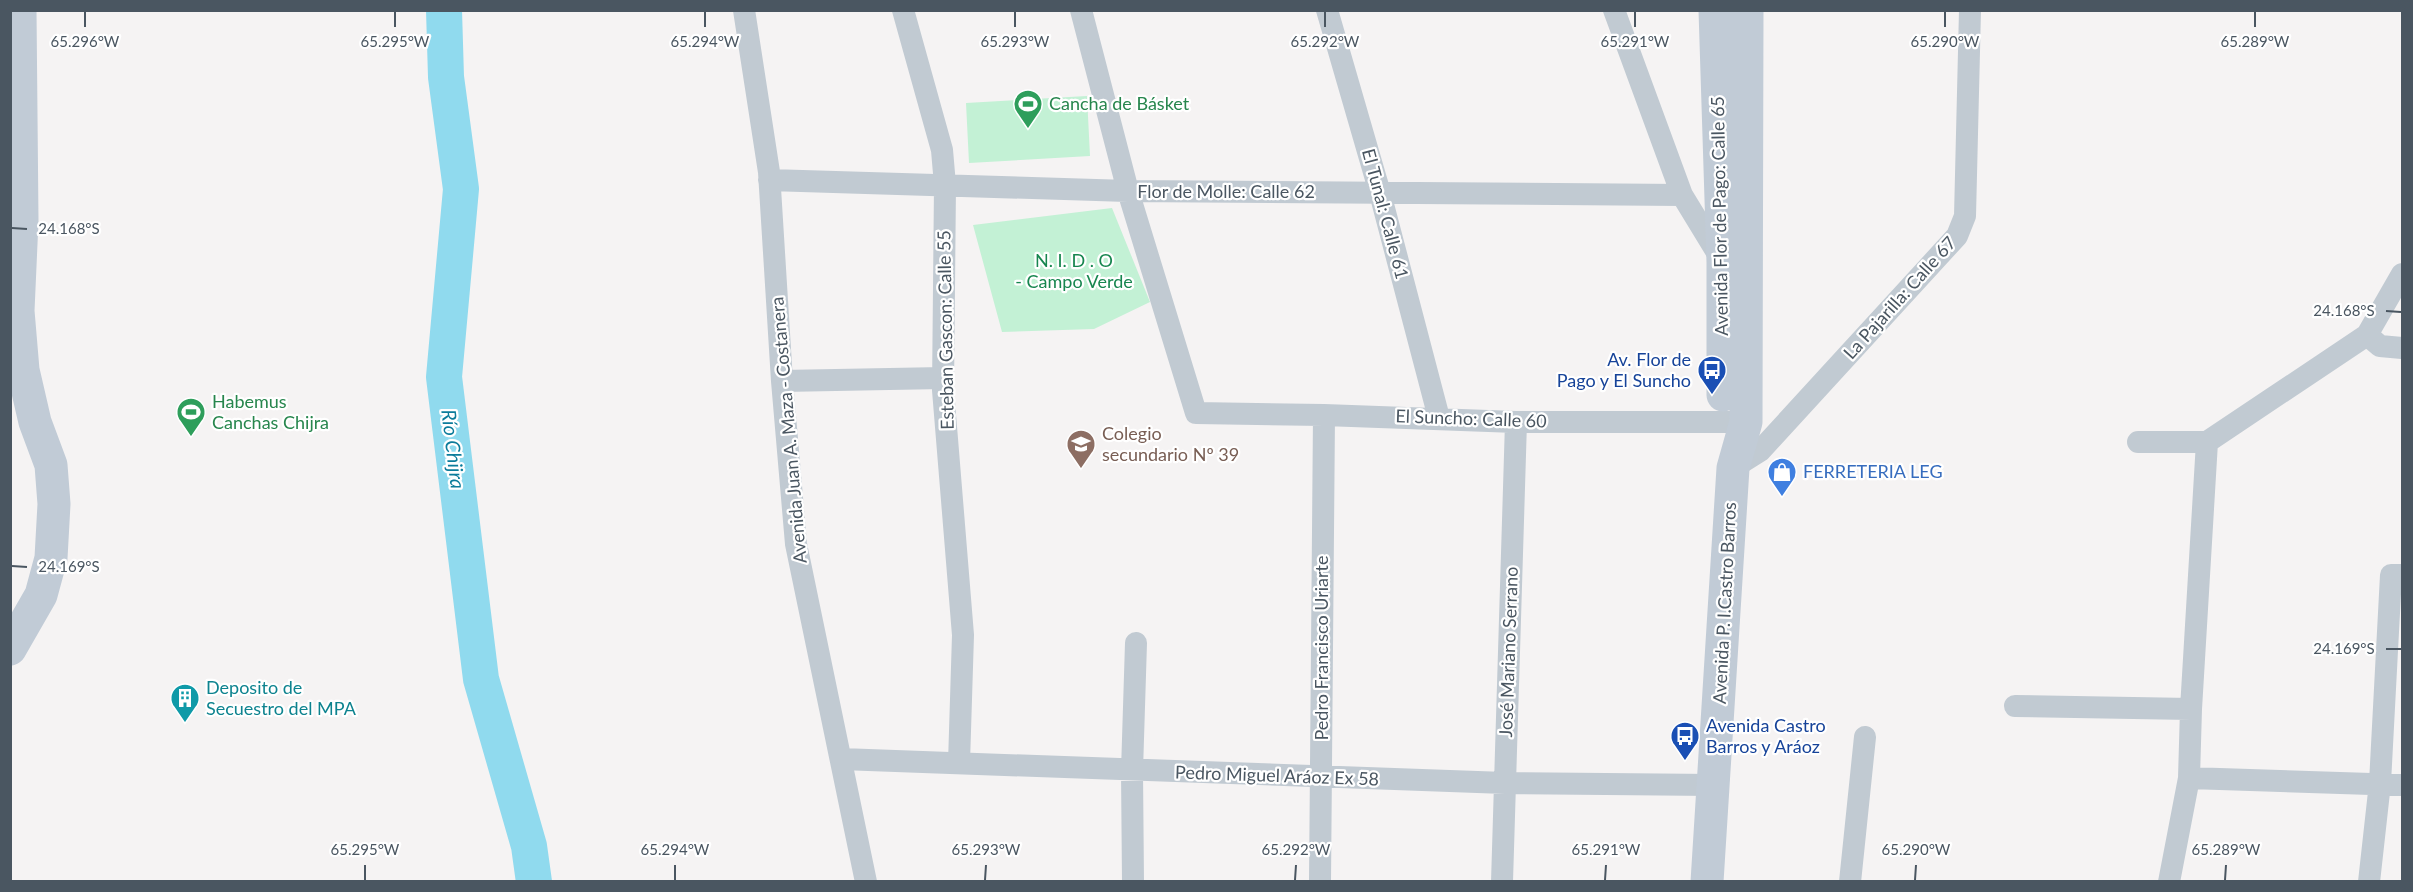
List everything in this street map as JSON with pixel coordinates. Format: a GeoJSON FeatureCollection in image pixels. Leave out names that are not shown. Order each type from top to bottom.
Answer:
{"type":"FeatureCollection","features":[{"type":"Feature","properties":{"kind":"street"},"geometry":{"type":"LineString","coordinates":[[10,650],[41,595],[51,558],[54,504],[51,465],[35,422],[23,370],[18,311],[22,221],[20,10]]}},
{"type":"Feature","properties":{"kind":"street","name":"Avenida Juan A. Maza - Costanera"},"geometry":{"type":"LineString","coordinates":[[744,10],[770,180],[782,381],[796,544],[866,882]]}},
{"type":"Feature","properties":{"kind":"street","name":"Esteban Gascon: Calle 55"},"geometry":{"type":"LineString","coordinates":[[903,10],[942,150],[945,185],[943,378],[963,635],[959,763]]}},
{"type":"Feature","properties":{"kind":"street"},"geometry":{"type":"LineString","coordinates":[[1081,10],[1128,191]]}},
{"type":"Feature","properties":{"kind":"street","name":"El Tunal: Calle 61"},"geometry":{"type":"LineString","coordinates":[[1327,10],[1380,193],[1439,418]]}},
{"type":"Feature","properties":{"kind":"street"},"geometry":{"type":"LineString","coordinates":[[1614,10],[1682,195],[1723,262]]}},
{"type":"Feature","properties":{"kind":"street","name":"Avenida Flor de Pago: Calle 65"},"geometry":{"type":"LineString","coordinates":[[1715,10],[1723,262],[1735,422]]}},
{"type":"Feature","properties":{"kind":"street","name":"Avenida Flor de Pago: Calle 65"},"geometry":{"type":"LineString","coordinates":[[1735,422],[1747,10]]}},
{"type":"Feature","properties":{"kind":"street","name":"La Pajarilla: Calle 67"},"geometry":{"type":"LineString","coordinates":[[1733,468],[1760,451],[1958,236],[1965,216],[1970,10]]}},
{"type":"Feature","properties":{"kind":"street","name":"Flor de Molle: Calle 62"},"geometry":{"type":"LineString","coordinates":[[770,180],[1128,191],[1682,195]]}},
{"type":"Feature","properties":{"kind":"street","name":"El Suncho: Calle 60"},"geometry":{"type":"LineString","coordinates":[[1128,191],[1196,413],[1439,418],[1516,422],[1735,422]]}},
{"type":"Feature","properties":{"kind":"street"},"geometry":{"type":"LineString","coordinates":[[2138,442],[2207,442],[2367,335],[2403,274]]}},
{"type":"Feature","properties":{"kind":"street"},"geometry":{"type":"LineString","coordinates":[[2367,335],[2380,346],[2403,348]]}},
{"type":"Feature","properties":{"kind":"street"},"geometry":{"type":"LineString","coordinates":[[782,381],[943,378]]}},
{"type":"Feature","properties":{"kind":"street","name":"Pedro Francisco Uriarte"},"geometry":{"type":"LineString","coordinates":[[1320,882],[1324,415]]}},
{"type":"Feature","properties":{"kind":"street","name":"José Mariano Serrano"},"geometry":{"type":"LineString","coordinates":[[1502,882],[1516,422]]}},
{"type":"Feature","properties":{"kind":"street","name":"Avenida P. I.Castro Barros"},"geometry":{"type":"LineString","coordinates":[[1707,882],[1735,422]]}},
{"type":"Feature","properties":{"kind":"street"},"geometry":{"type":"LineString","coordinates":[[2169,882],[2189,778],[2207,442]]}},
{"type":"Feature","properties":{"kind":"street"},"geometry":{"type":"LineString","coordinates":[[2369,882],[2380,783],[2391,575],[2403,575]]}},
{"type":"Feature","properties":{"kind":"street"},"geometry":{"type":"LineString","coordinates":[[1133,882],[1132,771],[1136,643]]}},
{"type":"Feature","properties":{"kind":"street"},"geometry":{"type":"LineString","coordinates":[[2015,706],[2191,709]]}},
{"type":"Feature","properties":{"kind":"street"},"geometry":{"type":"LineString","coordinates":[[1850,882],[1865,737]]}},
{"type":"Feature","properties":{"kind":"street","name":"Pedro Miguel Aráoz Ex 58"},"geometry":{"type":"LineString","coordinates":[[841,759],[1505,783],[1714,785]]}},
{"type":"Feature","properties":{"kind":"street"},"geometry":{"type":"LineString","coordinates":[[2189,778],[2403,785]]}},
{"type":"Feature","properties":{"kind":"green space","name":"Cancha de Básket"},"geometry":{"type":"Polygon","coordinates":[[[1087,96],[1090,156],[969,163],[966,103],[1087,96]]]}},
{"type":"Feature","properties":{"kind":"green space","name":"N. I. D . O - Campo Verde"},"geometry":{"type":"Polygon","coordinates":[[[1112,208],[1150,302],[1094,329],[1002,332],[973,225],[1112,208]]]}},
{"type":"Feature","properties":{"kind":"waterway","name":"Río Chijra"},"geometry":{"type":"LineString","coordinates":[[444,10],[446,77],[461,189],[444,377],[481,679],[529,846],[534,882]]}},
{"type":"Feature","properties":{"kind":"place","name":"Cancha de Básket"},"geometry":{"type":"Point","coordinates":[1028,130]}},
{"type":"Feature","properties":{"kind":"place","name":"Av. Flor de Pago y El Suncho"},"geometry":{"type":"Point","coordinates":[1712,396]}},
{"type":"Feature","properties":{"kind":"place","name":"Habemus Canchas Chijra"},"geometry":{"type":"Point","coordinates":[191,438]}},
{"type":"Feature","properties":{"kind":"place","name":"Colegio secundario Nº 39"},"geometry":{"type":"Point","coordinates":[1081,470]}},
{"type":"Feature","properties":{"kind":"place","name":"FERRETERIA LEG"},"geometry":{"type":"Point","coordinates":[1782,498]}},
{"type":"Feature","properties":{"kind":"place","name":"Deposito de Secuestro del MPA"},"geometry":{"type":"Point","coordinates":[185,724]}},
{"type":"Feature","properties":{"kind":"place","name":"Avenida Castro Barros y Aráoz"},"geometry":{"type":"Point","coordinates":[1685,762]}}]}
